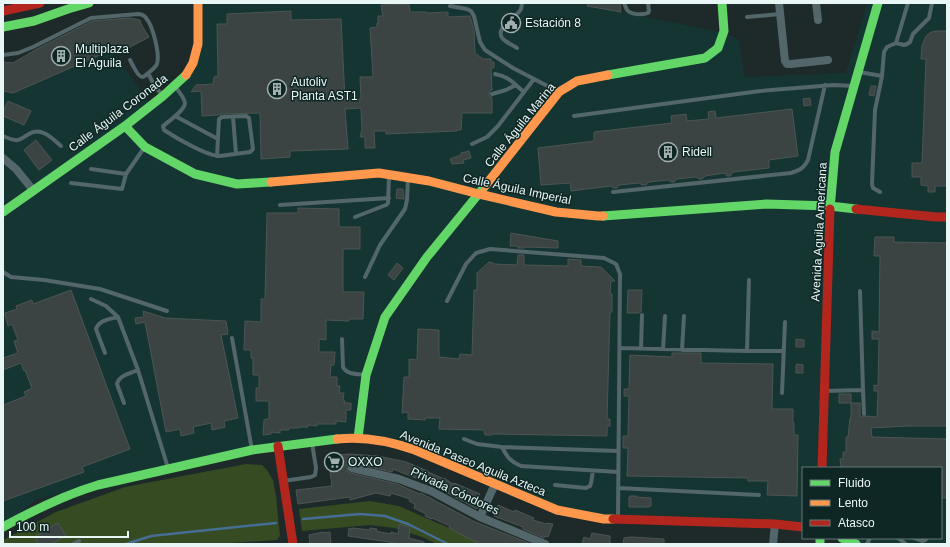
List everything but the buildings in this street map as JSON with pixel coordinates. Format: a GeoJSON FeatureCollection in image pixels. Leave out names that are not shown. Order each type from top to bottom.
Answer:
{"type":"FeatureCollection","features":[{"type":"Feature","properties":{"kind":"street"},"geometry":{"type":"LineString","coordinates":[[3,11],[40,3]]}},
{"type":"Feature","properties":{"kind":"street"},"geometry":{"type":"LineString","coordinates":[[3,27],[34,21],[89,3]]}},
{"type":"Feature","properties":{"kind":"street","name":"Calle Águila Coronada"},"geometry":{"type":"LineString","coordinates":[[3,212],[124,126],[163,96],[186,75],[193,63],[198,44],[198,3]]}},
{"type":"Feature","properties":{"kind":"street","name":"Calle Águila Marina"},"geometry":{"type":"LineString","coordinates":[[358,438],[366,375],[385,317],[427,257],[560,92],[577,81],[705,58],[718,48],[724,31],[722,3]]}},
{"type":"Feature","properties":{"kind":"street"},"geometry":{"type":"LineString","coordinates":[[779,3],[785,61],[787,64],[828,60]]}},
{"type":"Feature","properties":{"kind":"street"},"geometry":{"type":"LineString","coordinates":[[816,3],[818,20]]}},
{"type":"Feature","properties":{"kind":"street","name":"Avenida Aguila Americana"},"geometry":{"type":"LineString","coordinates":[[822,467],[830,206],[835,152],[878,3]]}},
{"type":"Feature","properties":{"kind":"street","name":"Calle Águila Imperial"},"geometry":{"type":"LineString","coordinates":[[124,126],[145,147],[195,174],[237,184],[379,173],[429,181],[556,212],[598,216],[768,204],[830,206],[947,217]]}},
{"type":"Feature","properties":{"kind":"street"},"geometry":{"type":"LineString","coordinates":[[3,158],[16,169],[33,190]]}},
{"type":"Feature","properties":{"kind":"street","name":"Avenida Paseo Aguila Azteca"},"geometry":{"type":"LineString","coordinates":[[3,527],[40,507],[84,489],[252,450],[345,438],[371,439],[394,443],[415,450],[557,510],[580,515],[604,519],[775,524],[802,527]]}},
{"type":"Feature","properties":{"kind":"street"},"geometry":{"type":"LineString","coordinates":[[278,446],[293,544]]}},
{"type":"Feature","properties":{"kind":"street","name":"Privada Cóndores"},"geometry":{"type":"LineString","coordinates":[[352,468],[399,479],[431,491],[480,517],[545,544]]}},
{"type":"Feature","properties":{"kind":"street"},"geometry":{"type":"LineString","coordinates":[[480,517],[495,484]]}},
{"type":"Feature","properties":{"kind":"street"},"geometry":{"type":"LineString","coordinates":[[773,544],[775,524]]}},
{"type":"Feature","properties":{"kind":"street"},"geometry":{"type":"LineString","coordinates":[[844,539],[856,544]]}},
{"type":"Feature","properties":{"kind":"lane"},"geometry":{"type":"LineString","coordinates":[[517,48],[503,39],[501,34],[502,28],[521,9],[522,3]]}},
{"type":"Feature","properties":{"kind":"lane"},"geometry":{"type":"LineString","coordinates":[[624,3],[628,12],[646,14],[649,11],[648,3]]}},
{"type":"Feature","properties":{"kind":"lane"},"geometry":{"type":"LineString","coordinates":[[896,43],[908,3]]}},
{"type":"Feature","properties":{"kind":"lane"},"geometry":{"type":"LineString","coordinates":[[880,192],[874,188],[872,184],[875,110],[882,76],[884,52],[888,47],[896,43],[904,45],[910,42],[913,34],[929,18],[932,3]]}},
{"type":"Feature","properties":{"kind":"lane"},"geometry":{"type":"LineString","coordinates":[[450,6],[471,11],[474,16],[480,42],[485,50],[513,68],[560,92]]}},
{"type":"Feature","properties":{"kind":"lane"},"geometry":{"type":"LineString","coordinates":[[3,55],[18,53],[33,47],[91,18],[143,14],[147,18],[155,36],[158,62],[156,67],[144,77],[138,75],[130,60]]}},
{"type":"Feature","properties":{"kind":"lane"},"geometry":{"type":"LineString","coordinates":[[747,17],[780,14]]}},
{"type":"Feature","properties":{"kind":"lane"},"geometry":{"type":"LineString","coordinates":[[858,72],[882,76]]}},
{"type":"Feature","properties":{"kind":"lane"},"geometry":{"type":"LineString","coordinates":[[148,73],[154,85],[163,96]]}},
{"type":"Feature","properties":{"kind":"lane"},"geometry":{"type":"LineString","coordinates":[[495,74],[503,75],[509,78],[524,92]]}},
{"type":"Feature","properties":{"kind":"lane"},"geometry":{"type":"LineString","coordinates":[[472,144],[487,137],[498,126],[534,79]]}},
{"type":"Feature","properties":{"kind":"lane"},"geometry":{"type":"LineString","coordinates":[[175,85],[185,103],[182,110],[163,126],[164,130],[209,154],[217,156],[250,152],[253,149],[250,119],[246,116],[222,117],[219,119],[217,156]]}},
{"type":"Feature","properties":{"kind":"lane"},"geometry":{"type":"LineString","coordinates":[[492,94],[516,85]]}},
{"type":"Feature","properties":{"kind":"lane"},"geometry":{"type":"LineString","coordinates":[[574,116],[760,91],[834,85],[854,86]]}},
{"type":"Feature","properties":{"kind":"lane"},"geometry":{"type":"LineString","coordinates":[[614,192],[799,171],[808,160],[825,86]]}},
{"type":"Feature","properties":{"kind":"lane"},"geometry":{"type":"LineString","coordinates":[[175,116],[218,139]]}},
{"type":"Feature","properties":{"kind":"lane"},"geometry":{"type":"LineString","coordinates":[[233,117],[236,154]]}},
{"type":"Feature","properties":{"kind":"lane"},"geometry":{"type":"LineString","coordinates":[[3,136],[17,140],[22,139],[34,131],[40,132],[50,137],[61,146]]}},
{"type":"Feature","properties":{"kind":"lane"},"geometry":{"type":"LineString","coordinates":[[71,183],[122,189],[126,174],[145,147]]}},
{"type":"Feature","properties":{"kind":"lane"},"geometry":{"type":"LineString","coordinates":[[91,169],[126,174]]}},
{"type":"Feature","properties":{"kind":"lane"},"geometry":{"type":"LineString","coordinates":[[355,217],[388,203],[390,175]]}},
{"type":"Feature","properties":{"kind":"lane"},"geometry":{"type":"LineString","coordinates":[[365,277],[380,245],[405,209],[408,178]]}},
{"type":"Feature","properties":{"kind":"lane"},"geometry":{"type":"LineString","coordinates":[[280,205],[389,198]]}},
{"type":"Feature","properties":{"kind":"lane"},"geometry":{"type":"LineString","coordinates":[[447,301],[466,264],[476,252],[490,249],[604,258],[616,264],[620,274],[618,519]]}},
{"type":"Feature","properties":{"kind":"lane"},"geometry":{"type":"LineString","coordinates":[[3,272],[11,276],[100,289],[167,311]]}},
{"type":"Feature","properties":{"kind":"lane"},"geometry":{"type":"LineString","coordinates":[[747,351],[749,280]]}},
{"type":"Feature","properties":{"kind":"lane"},"geometry":{"type":"LineString","coordinates":[[860,291],[864,414]]}},
{"type":"Feature","properties":{"kind":"lane"},"geometry":{"type":"LineString","coordinates":[[91,299],[106,306],[118,317],[138,370],[168,469]]}},
{"type":"Feature","properties":{"kind":"lane"},"geometry":{"type":"LineString","coordinates":[[641,348],[642,315]]}},
{"type":"Feature","properties":{"kind":"lane"},"geometry":{"type":"LineString","coordinates":[[663,349],[665,316]]}},
{"type":"Feature","properties":{"kind":"lane"},"geometry":{"type":"LineString","coordinates":[[682,350],[684,316]]}},
{"type":"Feature","properties":{"kind":"lane"},"geometry":{"type":"LineString","coordinates":[[105,353],[96,329],[97,325],[100,322],[118,317]]}},
{"type":"Feature","properties":{"kind":"lane"},"geometry":{"type":"LineString","coordinates":[[782,393],[785,322]]}},
{"type":"Feature","properties":{"kind":"lane"},"geometry":{"type":"LineString","coordinates":[[232,338],[252,450]]}},
{"type":"Feature","properties":{"kind":"lane"},"geometry":{"type":"LineString","coordinates":[[342,339],[343,367],[345,371],[366,375]]}},
{"type":"Feature","properties":{"kind":"lane"},"geometry":{"type":"LineString","coordinates":[[620,348],[784,351]]}},
{"type":"Feature","properties":{"kind":"lane"},"geometry":{"type":"LineString","coordinates":[[124,403],[117,384],[118,381],[120,378],[138,370]]}},
{"type":"Feature","properties":{"kind":"lane"},"geometry":{"type":"LineString","coordinates":[[824,391],[863,390]]}},
{"type":"Feature","properties":{"kind":"lane"},"geometry":{"type":"LineString","coordinates":[[464,439],[477,444],[502,447],[618,451]]}},
{"type":"Feature","properties":{"kind":"lane"},"geometry":{"type":"LineString","coordinates":[[283,481],[311,477],[315,475],[316,468],[312,442]]}},
{"type":"Feature","properties":{"kind":"lane"},"geometry":{"type":"LineString","coordinates":[[502,447],[508,458],[521,466],[618,472]]}},
{"type":"Feature","properties":{"kind":"lane"},"geometry":{"type":"LineString","coordinates":[[555,485],[586,488],[590,486],[593,471]]}},
{"type":"Feature","properties":{"kind":"lane"},"geometry":{"type":"LineString","coordinates":[[618,488],[759,495]]}},
{"type":"Feature","properties":{"kind":"lane"},"geometry":{"type":"LineString","coordinates":[[73,544],[79,541]]}},
{"type":"Feature","properties":{"kind":"shaded area"},"geometry":{"type":"Polygon","coordinates":[[[198,3],[576,3],[725,33],[739,40],[744,77],[846,73],[867,3],[947,3],[947,544],[859,544],[847,539],[942,539],[942,467],[802,467],[802,526],[610,519],[559,510],[376,440],[253,451],[98,484],[35,500],[3,526],[3,91],[13,93],[111,50],[151,105],[193,63],[198,3]]]}},
{"type":"Feature","properties":{"kind":"green space"},"geometry":{"type":"Polygon","coordinates":[[[246,464],[262,465],[273,480],[280,536],[277,540],[213,544],[3,544],[3,540],[56,512],[125,487],[246,464]]]}},
{"type":"Feature","properties":{"kind":"green space"},"geometry":{"type":"Polygon","coordinates":[[[370,501],[399,506],[488,544],[437,544],[422,537],[394,528],[370,525],[302,531],[299,509],[370,501]]]}},
{"type":"Feature","properties":{"kind":"waterway"},"geometry":{"type":"LineString","coordinates":[[303,519],[360,514],[385,516],[408,524],[448,544]]}},
{"type":"Feature","properties":{"kind":"waterway"},"geometry":{"type":"LineString","coordinates":[[126,544],[151,536],[276,523]]}},
{"type":"Feature","properties":{"kind":"traffic: fast"},"geometry":{"type":"LineString","coordinates":[[3,27],[34,21],[89,3]]}},
{"type":"Feature","properties":{"kind":"traffic: fast"},"geometry":{"type":"LineString","coordinates":[[608,75],[705,58],[718,48],[724,31],[722,3]]}},
{"type":"Feature","properties":{"kind":"traffic: fast"},"geometry":{"type":"LineString","coordinates":[[830,209],[835,152],[878,3]]}},
{"type":"Feature","properties":{"kind":"traffic: fast"},"geometry":{"type":"LineString","coordinates":[[3,212],[125,126],[163,96],[186,75]]}},
{"type":"Feature","properties":{"kind":"traffic: fast"},"geometry":{"type":"LineString","coordinates":[[125,126],[145,147],[195,174],[237,184],[271,182]]}},
{"type":"Feature","properties":{"kind":"traffic: fast"},"geometry":{"type":"LineString","coordinates":[[358,438],[366,375],[385,317],[427,257],[485,186]]}},
{"type":"Feature","properties":{"kind":"traffic: fast"},"geometry":{"type":"LineString","coordinates":[[603,216],[767,204],[830,206],[856,209]]}},
{"type":"Feature","properties":{"kind":"traffic: fast"},"geometry":{"type":"LineString","coordinates":[[3,527],[49,503],[98,485],[252,450],[337,439]]}},
{"type":"Feature","properties":{"kind":"traffic: fast"},"geometry":{"type":"LineString","coordinates":[[820,539],[820,544]]}},
{"type":"Feature","properties":{"kind":"traffic: fast"},"geometry":{"type":"LineString","coordinates":[[844,539],[856,544]]}},
{"type":"Feature","properties":{"kind":"traffic: slow"},"geometry":{"type":"LineString","coordinates":[[186,75],[193,63],[198,44],[198,3]]}},
{"type":"Feature","properties":{"kind":"traffic: slow"},"geometry":{"type":"LineString","coordinates":[[485,186],[559,92],[577,81],[608,75]]}},
{"type":"Feature","properties":{"kind":"traffic: slow"},"geometry":{"type":"LineString","coordinates":[[271,182],[379,173],[429,181],[556,212],[603,216]]}},
{"type":"Feature","properties":{"kind":"traffic: slow"},"geometry":{"type":"LineString","coordinates":[[337,439],[367,439],[406,447],[557,510],[604,519],[613,519]]}},
{"type":"Feature","properties":{"kind":"traffic: jam"},"geometry":{"type":"LineString","coordinates":[[3,11],[40,3]]}},
{"type":"Feature","properties":{"kind":"traffic: jam"},"geometry":{"type":"LineString","coordinates":[[822,467],[830,209]]}},
{"type":"Feature","properties":{"kind":"traffic: jam"},"geometry":{"type":"LineString","coordinates":[[856,209],[947,217]]}},
{"type":"Feature","properties":{"kind":"traffic: jam"},"geometry":{"type":"LineString","coordinates":[[278,446],[293,544]]}},
{"type":"Feature","properties":{"kind":"traffic: jam"},"geometry":{"type":"LineString","coordinates":[[613,519],[775,524],[802,527]]}},
{"type":"Feature","properties":{"kind":"place","name":"Estación 8"},"geometry":{"type":"Point","coordinates":[511,23]}},
{"type":"Feature","properties":{"kind":"place","name":"Multiplaza El Aguila"},"geometry":{"type":"Point","coordinates":[61,56]}},
{"type":"Feature","properties":{"kind":"place","name":"Autoliv Planta AST1"},"geometry":{"type":"Point","coordinates":[277,89]}},
{"type":"Feature","properties":{"kind":"place","name":"Ridell"},"geometry":{"type":"Point","coordinates":[668,152]}},
{"type":"Feature","properties":{"kind":"place","name":"OXXO"},"geometry":{"type":"Point","coordinates":[334,462]}}]}
